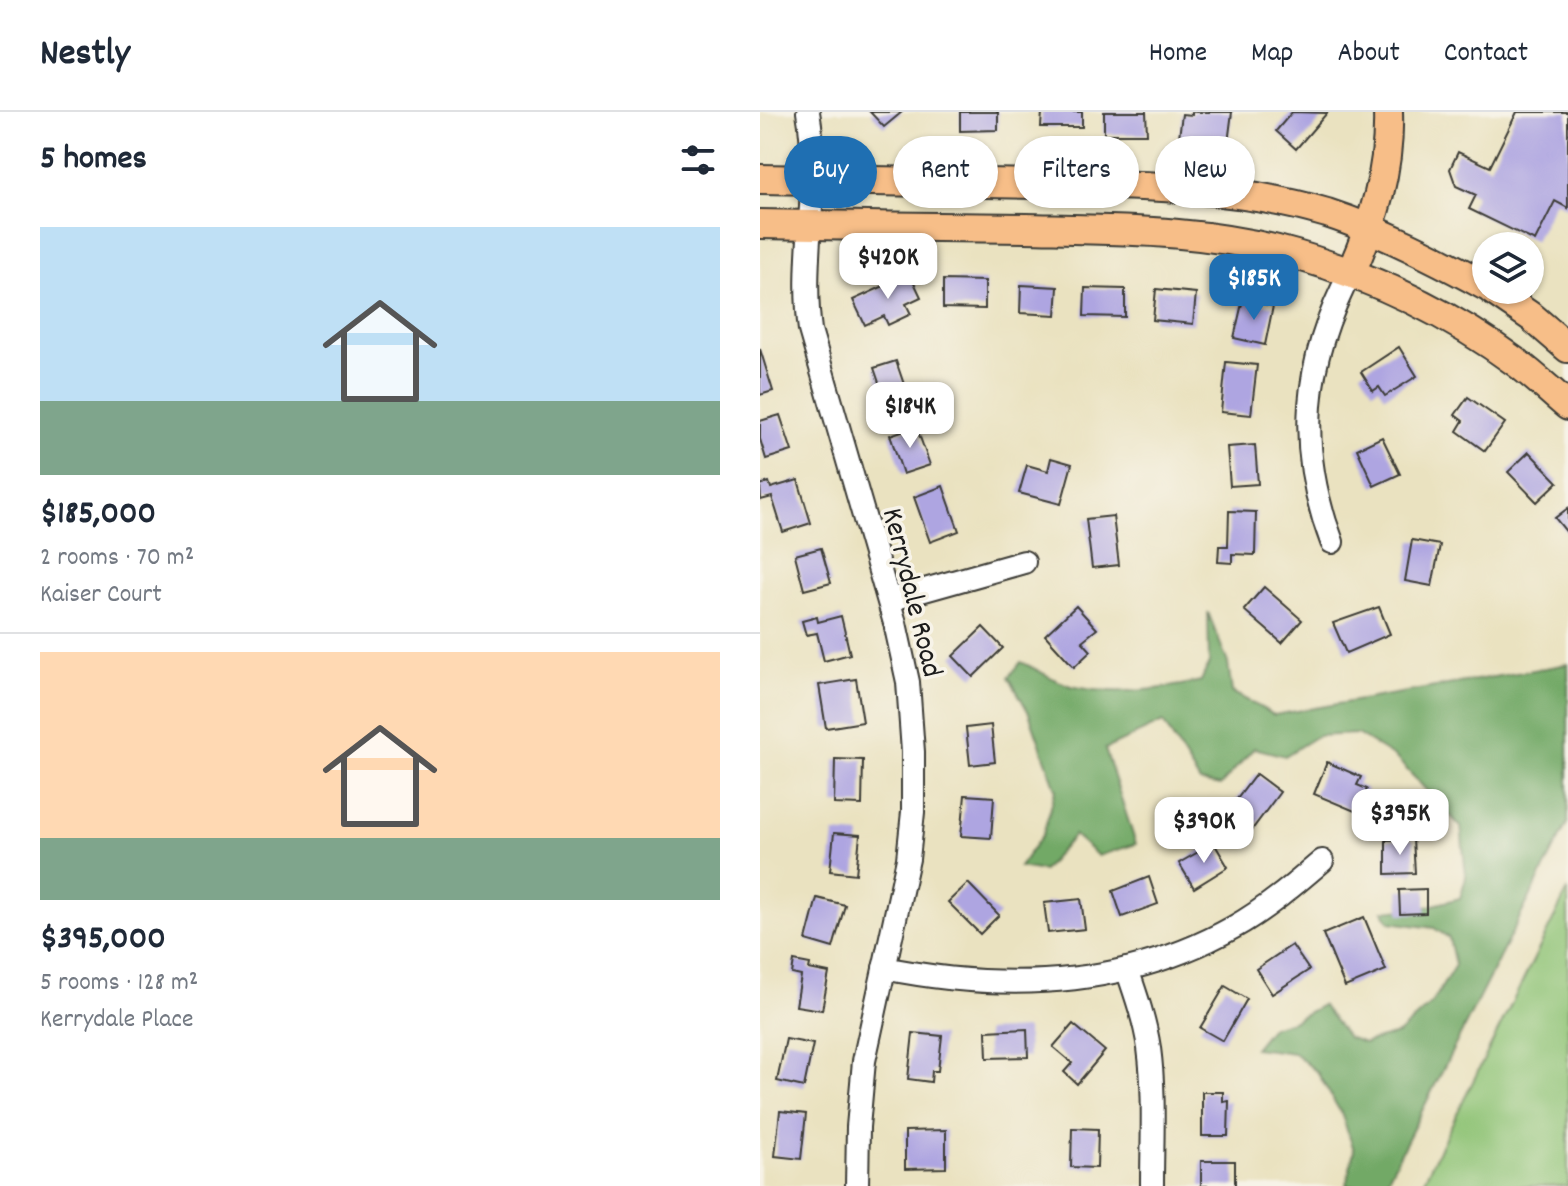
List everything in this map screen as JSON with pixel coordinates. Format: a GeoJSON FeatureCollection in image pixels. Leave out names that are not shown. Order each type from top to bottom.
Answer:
{"type":"FeatureCollection","features":[{"type":"Feature","properties":{"kind":"main road"},"geometry":{"type":"LineString","coordinates":[[1351,272],[1370,229],[1386,161],[1388,112]]}},
{"type":"Feature","properties":{"kind":"main road"},"geometry":{"type":"LineString","coordinates":[[760,179],[784,179]]}},
{"type":"Feature","properties":{"kind":"main road"},"geometry":{"type":"LineString","coordinates":[[877,181],[1109,185],[1222,192],[1289,204],[1370,229],[1472,278]]}},
{"type":"Feature","properties":{"kind":"main road"},"geometry":{"type":"LineString","coordinates":[[760,224],[1096,229],[1183,233],[1253,244],[1351,272],[1389,288],[1455,323],[1518,363],[1568,406]]}},
{"type":"Feature","properties":{"kind":"main road"},"geometry":{"type":"LineString","coordinates":[[1512,304],[1568,348]]}},
{"type":"Feature","properties":{"kind":"street","name":"Kerrydale Road"},"geometry":{"type":"LineString","coordinates":[[808,112],[809,136]]}},
{"type":"Feature","properties":{"kind":"street","name":"Kerrydale Road"},"geometry":{"type":"LineString","coordinates":[[811,208],[807,284],[810,330],[889,600],[908,682],[913,752],[913,812],[908,859],[864,1061],[857,1186]]}},
{"type":"Feature","properties":{"kind":"street"},"geometry":{"type":"LineString","coordinates":[[1332,542],[1313,482],[1308,445],[1308,407],[1322,336],[1351,272]]}},
{"type":"Feature","properties":{"kind":"street"},"geometry":{"type":"LineString","coordinates":[[889,600],[1024,562]]}},
{"type":"Feature","properties":{"kind":"street"},"geometry":{"type":"LineString","coordinates":[[884,968],[972,982],[1021,983],[1127,969],[1197,946],[1236,926],[1272,902],[1322,861]]}},
{"type":"Feature","properties":{"kind":"street"},"geometry":{"type":"LineString","coordinates":[[1127,969],[1140,1007],[1148,1047],[1152,1095],[1152,1186]]}},
{"type":"Feature","properties":{"kind":"green space"},"geometry":{"type":"Polygon","coordinates":[[[1208,612],[1228,663],[1232,692],[1274,715],[1568,664],[1568,822],[1384,1186],[1346,1186],[1354,1150],[1341,1113],[1317,1072],[1294,1053],[1254,1048],[1271,1027],[1292,1021],[1322,1005],[1347,1037],[1364,1043],[1398,1034],[1432,1003],[1455,965],[1449,938],[1434,928],[1390,922],[1383,911],[1426,907],[1460,898],[1466,877],[1461,827],[1396,758],[1357,734],[1317,736],[1285,756],[1254,748],[1220,786],[1200,782],[1163,722],[1105,749],[1136,844],[1098,856],[1074,835],[1043,871],[1019,867],[1043,834],[1056,789],[1029,713],[1009,677],[1021,662],[1065,684],[1103,691],[1137,691],[1201,681],[1209,663],[1208,612]]]}},
{"type":"Feature","properties":{"kind":"green space"},"geometry":{"type":"Polygon","coordinates":[[[1568,890],[1568,1186],[1421,1186],[1568,890]]]}},
{"type":"Feature","properties":{"kind":"building"},"geometry":{"type":"Polygon","coordinates":[[[870,112],[902,112],[884,127],[870,112]]]}},
{"type":"Feature","properties":{"kind":"building"},"geometry":{"type":"Polygon","coordinates":[[[960,112],[998,112],[998,130],[960,131],[960,112]]]}},
{"type":"Feature","properties":{"kind":"building"},"geometry":{"type":"Polygon","coordinates":[[[1042,112],[1082,112],[1082,127],[1041,127],[1042,112]]]}},
{"type":"Feature","properties":{"kind":"building"},"geometry":{"type":"Polygon","coordinates":[[[1104,112],[1146,112],[1147,134],[1104,134],[1104,112]]]}},
{"type":"Feature","properties":{"kind":"building"},"geometry":{"type":"Polygon","coordinates":[[[1192,112],[1232,112],[1229,136],[1179,136],[1182,114],[1192,115],[1192,112]]]}},
{"type":"Feature","properties":{"kind":"building"},"geometry":{"type":"Polygon","coordinates":[[[1292,112],[1327,113],[1296,149],[1276,131],[1292,112]]]}},
{"type":"Feature","properties":{"kind":"building"},"geometry":{"type":"Polygon","coordinates":[[[1517,112],[1568,112],[1568,208],[1555,201],[1540,232],[1516,232],[1469,209],[1476,195],[1456,186],[1450,169],[1458,152],[1490,167],[1517,112]]]}},
{"type":"Feature","properties":{"kind":"building"},"geometry":{"type":"Polygon","coordinates":[[[910,274],[921,297],[906,304],[911,314],[888,325],[884,316],[865,325],[853,300],[910,274]]]}},
{"type":"Feature","properties":{"kind":"building"},"geometry":{"type":"Polygon","coordinates":[[[943,280],[985,281],[985,309],[943,308],[943,280]]]}},
{"type":"Feature","properties":{"kind":"building"},"geometry":{"type":"Polygon","coordinates":[[[1021,285],[1058,287],[1056,315],[1020,313],[1021,285]]]}},
{"type":"Feature","properties":{"kind":"building"},"geometry":{"type":"Polygon","coordinates":[[[1085,288],[1125,289],[1125,317],[1084,316],[1085,288]]]}},
{"type":"Feature","properties":{"kind":"building"},"geometry":{"type":"Polygon","coordinates":[[[1156,289],[1196,293],[1193,324],[1153,320],[1156,289]]]}},
{"type":"Feature","properties":{"kind":"building"},"geometry":{"type":"Polygon","coordinates":[[[1243,299],[1273,306],[1265,345],[1234,338],[1243,299]]]}},
{"type":"Feature","properties":{"kind":"building"},"geometry":{"type":"Polygon","coordinates":[[[1399,347],[1417,376],[1385,396],[1379,387],[1373,391],[1361,372],[1399,347]]]}},
{"type":"Feature","properties":{"kind":"building"},"geometry":{"type":"Polygon","coordinates":[[[760,349],[773,391],[760,395],[760,349]]]}},
{"type":"Feature","properties":{"kind":"building"},"geometry":{"type":"Polygon","coordinates":[[[896,361],[910,402],[888,409],[874,368],[896,361]]]}},
{"type":"Feature","properties":{"kind":"building"},"geometry":{"type":"Polygon","coordinates":[[[1226,362],[1257,365],[1251,415],[1221,412],[1226,362]]]}},
{"type":"Feature","properties":{"kind":"building"},"geometry":{"type":"Polygon","coordinates":[[[1468,397],[1505,423],[1485,451],[1457,431],[1463,421],[1455,415],[1468,397]]]}},
{"type":"Feature","properties":{"kind":"building"},"geometry":{"type":"Polygon","coordinates":[[[780,415],[792,451],[766,459],[760,439],[760,421],[780,415]]]}},
{"type":"Feature","properties":{"kind":"building"},"geometry":{"type":"Polygon","coordinates":[[[916,426],[930,465],[903,474],[890,435],[916,426]]]}},
{"type":"Feature","properties":{"kind":"building"},"geometry":{"type":"Polygon","coordinates":[[[1382,437],[1400,474],[1374,486],[1357,449],[1382,437]]]}},
{"type":"Feature","properties":{"kind":"building"},"geometry":{"type":"Polygon","coordinates":[[[1255,445],[1258,484],[1230,486],[1227,447],[1255,445]]]}},
{"type":"Feature","properties":{"kind":"building"},"geometry":{"type":"Polygon","coordinates":[[[1529,452],[1558,482],[1537,502],[1508,472],[1529,452]]]}},
{"type":"Feature","properties":{"kind":"building"},"geometry":{"type":"Polygon","coordinates":[[[1051,458],[1072,464],[1061,504],[1019,493],[1027,465],[1048,471],[1051,458]]]}},
{"type":"Feature","properties":{"kind":"building"},"geometry":{"type":"Polygon","coordinates":[[[798,480],[811,523],[783,532],[772,497],[761,500],[760,485],[769,482],[771,488],[798,480]]]}},
{"type":"Feature","properties":{"kind":"building"},"geometry":{"type":"Polygon","coordinates":[[[943,486],[959,531],[930,542],[914,497],[943,486]]]}},
{"type":"Feature","properties":{"kind":"building"},"geometry":{"type":"Polygon","coordinates":[[[1568,508],[1568,534],[1555,518],[1568,508]]]}},
{"type":"Feature","properties":{"kind":"building"},"geometry":{"type":"Polygon","coordinates":[[[1229,511],[1256,512],[1255,555],[1232,554],[1232,563],[1218,562],[1219,546],[1228,546],[1229,511]]]}},
{"type":"Feature","properties":{"kind":"building"},"geometry":{"type":"Polygon","coordinates":[[[1113,516],[1119,565],[1092,568],[1086,519],[1113,516]]]}},
{"type":"Feature","properties":{"kind":"building"},"geometry":{"type":"Polygon","coordinates":[[[1412,540],[1440,545],[1432,586],[1405,581],[1412,540]]]}},
{"type":"Feature","properties":{"kind":"building"},"geometry":{"type":"Polygon","coordinates":[[[821,548],[831,583],[804,590],[795,555],[821,548]]]}},
{"type":"Feature","properties":{"kind":"building"},"geometry":{"type":"Polygon","coordinates":[[[1264,587],[1302,620],[1282,643],[1244,610],[1264,587]]]}},
{"type":"Feature","properties":{"kind":"building"},"geometry":{"type":"Polygon","coordinates":[[[1076,606],[1097,629],[1082,641],[1091,651],[1074,667],[1045,635],[1076,606]]]}},
{"type":"Feature","properties":{"kind":"building"},"geometry":{"type":"Polygon","coordinates":[[[1379,607],[1390,634],[1346,653],[1333,623],[1379,607]]]}},
{"type":"Feature","properties":{"kind":"building"},"geometry":{"type":"Polygon","coordinates":[[[841,616],[850,654],[824,661],[817,633],[806,635],[802,621],[817,617],[818,622],[841,616]]]}},
{"type":"Feature","properties":{"kind":"building"},"geometry":{"type":"Polygon","coordinates":[[[983,627],[1003,648],[973,677],[953,656],[983,627]]]}},
{"type":"Feature","properties":{"kind":"building"},"geometry":{"type":"Polygon","coordinates":[[[856,679],[863,722],[826,728],[819,685],[856,679]]]}},
{"type":"Feature","properties":{"kind":"building"},"geometry":{"type":"Polygon","coordinates":[[[991,725],[995,762],[970,765],[966,728],[991,725]]]}},
{"type":"Feature","properties":{"kind":"building"},"geometry":{"type":"Polygon","coordinates":[[[835,759],[863,760],[862,805],[834,804],[835,759]]]}},
{"type":"Feature","properties":{"kind":"building"},"geometry":{"type":"Polygon","coordinates":[[[1327,762],[1361,777],[1357,785],[1367,789],[1357,812],[1314,794],[1327,762]]]}},
{"type":"Feature","properties":{"kind":"building"},"geometry":{"type":"Polygon","coordinates":[[[1256,774],[1280,792],[1251,831],[1233,818],[1241,807],[1234,803],[1256,774]]]}},
{"type":"Feature","properties":{"kind":"building"},"geometry":{"type":"Polygon","coordinates":[[[965,795],[994,797],[991,838],[961,836],[965,795]]]}},
{"type":"Feature","properties":{"kind":"building"},"geometry":{"type":"Polygon","coordinates":[[[834,833],[860,835],[856,874],[830,871],[834,833]]]}},
{"type":"Feature","properties":{"kind":"building"},"geometry":{"type":"Polygon","coordinates":[[[1413,839],[1415,873],[1386,874],[1386,840],[1413,839]]]}},
{"type":"Feature","properties":{"kind":"building"},"geometry":{"type":"Polygon","coordinates":[[[1214,843],[1228,867],[1194,888],[1179,863],[1214,843]]]}},
{"type":"Feature","properties":{"kind":"building"},"geometry":{"type":"Polygon","coordinates":[[[1149,877],[1158,904],[1122,917],[1113,891],[1149,877]]]}},
{"type":"Feature","properties":{"kind":"building"},"geometry":{"type":"Polygon","coordinates":[[[968,883],[999,915],[980,934],[948,902],[968,883]]]}},
{"type":"Feature","properties":{"kind":"building"},"geometry":{"type":"Polygon","coordinates":[[[1426,889],[1426,913],[1400,914],[1399,890],[1426,889]]]}},
{"type":"Feature","properties":{"kind":"building"},"geometry":{"type":"Polygon","coordinates":[[[817,898],[845,905],[833,948],[806,940],[817,898]]]}},
{"type":"Feature","properties":{"kind":"building"},"geometry":{"type":"Polygon","coordinates":[[[1081,899],[1085,929],[1048,933],[1044,903],[1081,899]]]}},
{"type":"Feature","properties":{"kind":"building"},"geometry":{"type":"Polygon","coordinates":[[[1364,917],[1386,970],[1345,987],[1323,934],[1364,917]]]}},
{"type":"Feature","properties":{"kind":"building"},"geometry":{"type":"Polygon","coordinates":[[[1292,945],[1309,970],[1272,994],[1256,969],[1292,945]]]}},
{"type":"Feature","properties":{"kind":"building"},"geometry":{"type":"Polygon","coordinates":[[[794,961],[810,964],[809,969],[829,973],[822,1010],[796,1006],[801,976],[792,974],[794,961]]]}},
{"type":"Feature","properties":{"kind":"building"},"geometry":{"type":"Polygon","coordinates":[[[1225,986],[1247,999],[1223,1041],[1200,1028],[1225,986]]]}},
{"type":"Feature","properties":{"kind":"building"},"geometry":{"type":"Polygon","coordinates":[[[1073,1024],[1105,1051],[1077,1084],[1064,1072],[1072,1063],[1053,1047],[1073,1024]]]}},
{"type":"Feature","properties":{"kind":"building"},"geometry":{"type":"Polygon","coordinates":[[[1027,1029],[1028,1057],[987,1058],[986,1031],[1027,1029]]]}},
{"type":"Feature","properties":{"kind":"building"},"geometry":{"type":"Polygon","coordinates":[[[913,1033],[942,1036],[938,1071],[932,1071],[931,1082],[908,1079],[913,1033]]]}},
{"type":"Feature","properties":{"kind":"building"},"geometry":{"type":"Polygon","coordinates":[[[786,1039],[813,1044],[804,1087],[777,1081],[786,1039]]]}},
{"type":"Feature","properties":{"kind":"building"},"geometry":{"type":"Polygon","coordinates":[[[1202,1092],[1223,1092],[1223,1102],[1229,1101],[1228,1136],[1202,1136],[1202,1092]]]}},
{"type":"Feature","properties":{"kind":"building"},"geometry":{"type":"Polygon","coordinates":[[[780,1111],[806,1114],[801,1159],[775,1156],[780,1111]]]}},
{"type":"Feature","properties":{"kind":"building"},"geometry":{"type":"Polygon","coordinates":[[[1072,1128],[1098,1129],[1097,1168],[1071,1167],[1072,1128]]]}},
{"type":"Feature","properties":{"kind":"building"},"geometry":{"type":"Polygon","coordinates":[[[946,1130],[946,1168],[905,1169],[905,1131],[946,1130]]]}},
{"type":"Feature","properties":{"kind":"building"},"geometry":{"type":"Polygon","coordinates":[[[1201,1161],[1235,1161],[1235,1186],[1201,1186],[1201,1161]]]}}]}
